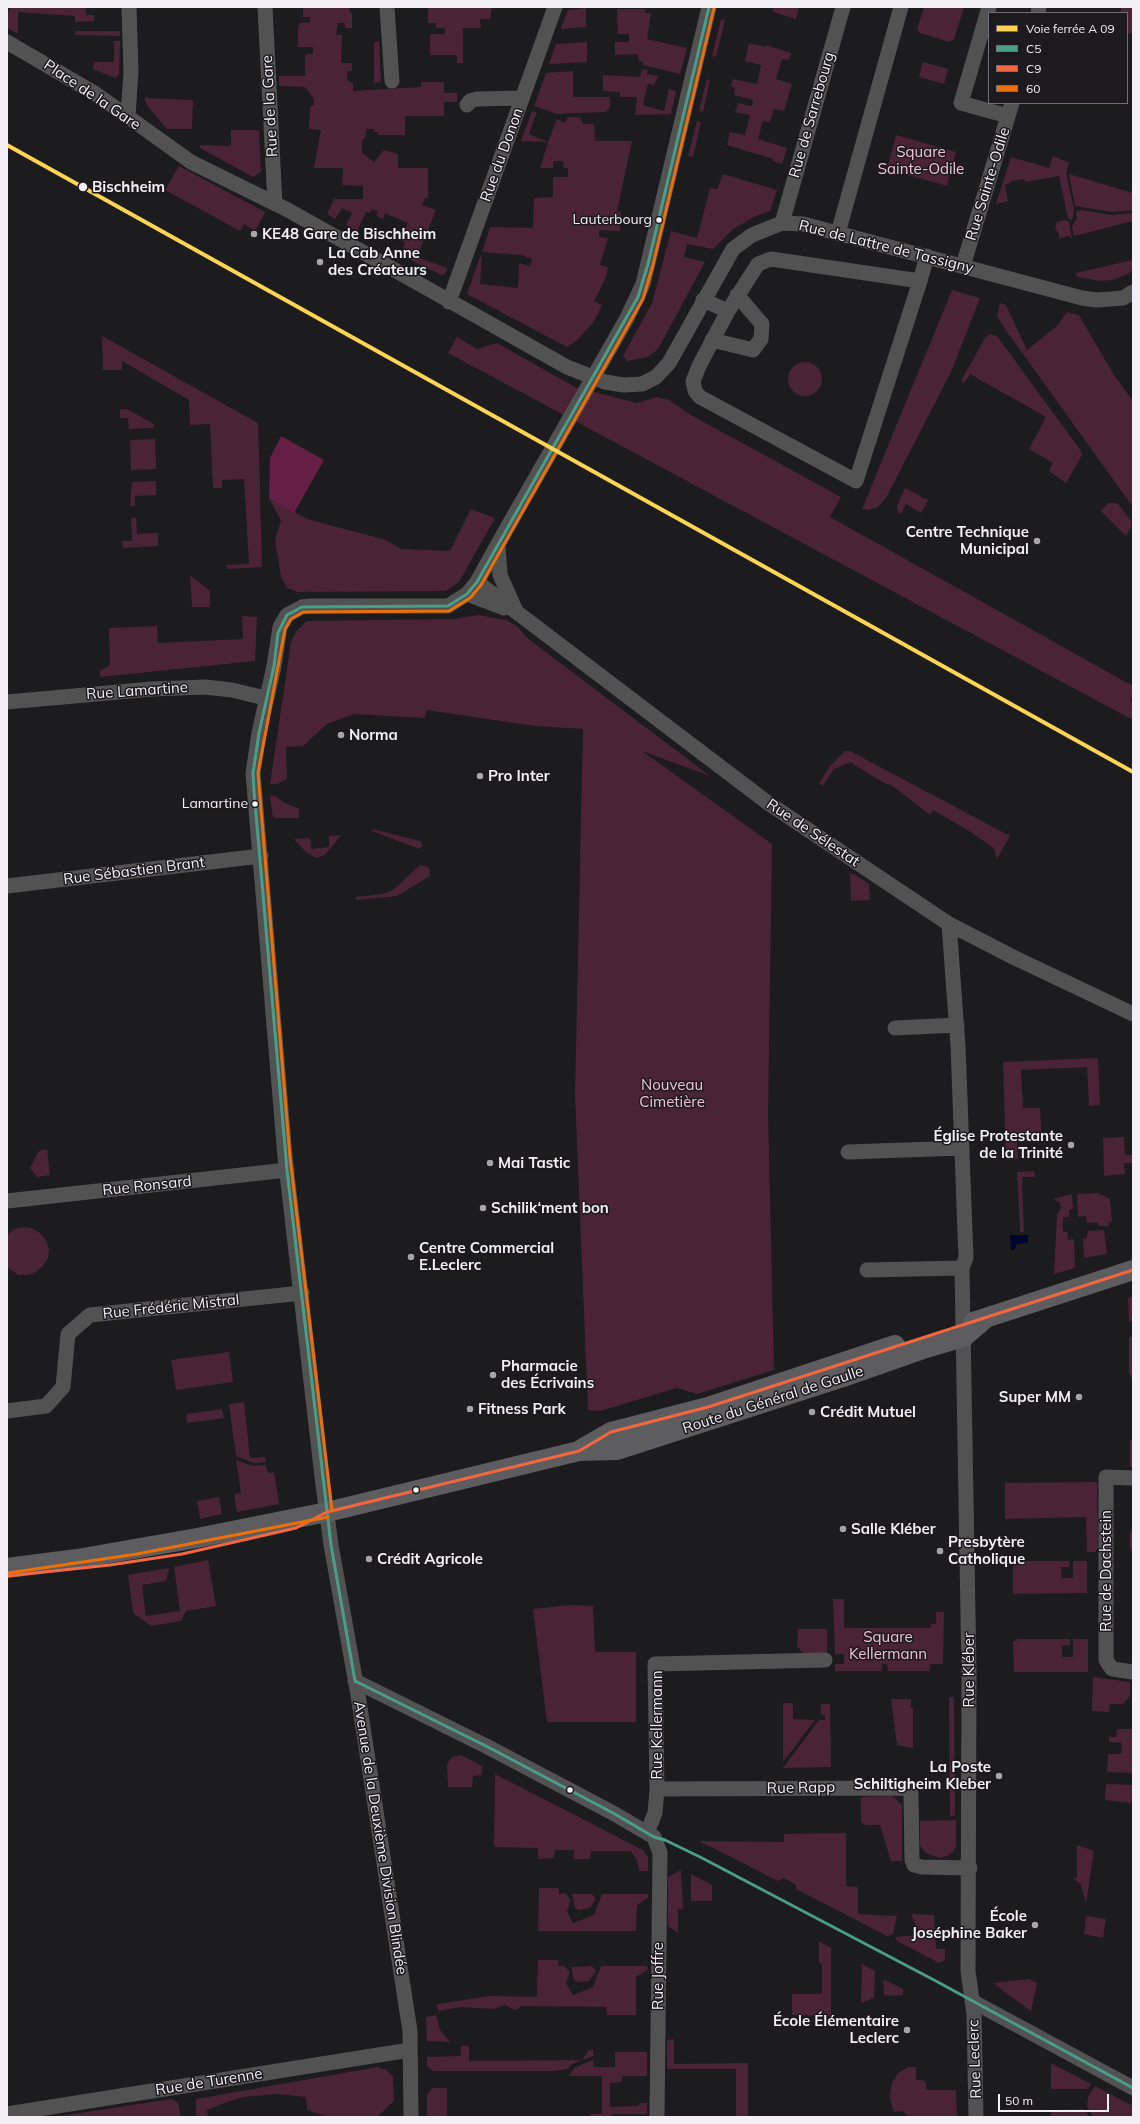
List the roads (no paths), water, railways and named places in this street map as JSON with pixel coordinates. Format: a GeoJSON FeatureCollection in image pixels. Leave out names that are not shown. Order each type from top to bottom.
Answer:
{"type":"FeatureCollection","features":[{"type":"Feature","properties":{"kind":"main road","name":"Route du Général de Gaulle"},"geometry":{"type":"LineString","coordinates":[[7,1568],[136,1549],[327,1512],[579,1451],[617,1450],[843,1377],[922,1349],[964,1331],[986,1318],[1133,1270]]}},
{"type":"Feature","properties":{"kind":"street"},"geometry":{"type":"LineString","coordinates":[[128,116],[132,72],[129,7]]}},
{"type":"Feature","properties":{"kind":"street","name":"Rue de la Gare"},"geometry":{"type":"LineString","coordinates":[[265,7],[275,204]]}},
{"type":"Feature","properties":{"kind":"street"},"geometry":{"type":"LineString","coordinates":[[387,7],[392,81]]}},
{"type":"Feature","properties":{"kind":"street","name":"Rue du Donon"},"geometry":{"type":"LineString","coordinates":[[450,302],[555,7]]}},
{"type":"Feature","properties":{"kind":"street","name":"Avenue de la Deuxième Division Blindée"},"geometry":{"type":"LineString","coordinates":[[411,2117],[410,2031],[327,1512],[287,1170],[253,773],[265,698],[274,666],[280,627],[291,612],[302,607],[310,606],[448,606],[467,594],[477,582],[627,318],[645,277],[709,7]]}},
{"type":"Feature","properties":{"kind":"street","name":"Rue de Sarrebourg"},"geometry":{"type":"LineString","coordinates":[[782,223],[843,7]]}},
{"type":"Feature","properties":{"kind":"street"},"geometry":{"type":"LineString","coordinates":[[838,233],[901,7]]}},
{"type":"Feature","properties":{"kind":"street"},"geometry":{"type":"LineString","coordinates":[[989,7],[961,103],[1010,110]]}},
{"type":"Feature","properties":{"kind":"street","name":"Place de la Gare"},"geometry":{"type":"LineString","coordinates":[[7,42],[96,94],[128,116],[174,152]]}},
{"type":"Feature","properties":{"kind":"street"},"geometry":{"type":"LineString","coordinates":[[467,105],[470,101],[477,99],[522,98]]}},
{"type":"Feature","properties":{"kind":"street","name":"Rue Sainte-Odile"},"geometry":{"type":"LineString","coordinates":[[963,266],[1010,110]]}},
{"type":"Feature","properties":{"kind":"street","name":"Rue de Lattre de Tassigny"},"geometry":{"type":"LineString","coordinates":[[174,152],[191,162],[288,210],[567,367],[605,382],[624,385],[642,384],[656,377],[669,362],[732,249],[752,235],[782,223],[804,224],[1082,298],[1097,300],[1123,298],[1133,292]]}},
{"type":"Feature","properties":{"kind":"street"},"geometry":{"type":"LineString","coordinates":[[920,281],[771,259],[758,264],[737,295],[699,366],[693,381],[695,390],[700,397],[856,481],[920,281],[927,256]]}},
{"type":"Feature","properties":{"kind":"street"},"geometry":{"type":"LineString","coordinates":[[712,340],[753,350],[761,339],[762,324],[737,295]]}},
{"type":"Feature","properties":{"kind":"street"},"geometry":{"type":"LineString","coordinates":[[703,300],[728,311]]}},
{"type":"Feature","properties":{"kind":"street","name":"Rue de Sélestat"},"geometry":{"type":"LineString","coordinates":[[498,544],[500,575],[517,613]]}},
{"type":"Feature","properties":{"kind":"street","name":"Rue de Sélestat"},"geometry":{"type":"LineString","coordinates":[[477,582],[774,807],[949,924],[1013,957],[1133,1014]]}},
{"type":"Feature","properties":{"kind":"street","name":"Rue de Sélestat"},"geometry":{"type":"LineString","coordinates":[[467,594],[480,601],[517,613]]}},
{"type":"Feature","properties":{"kind":"street","name":"Rue Lamartine"},"geometry":{"type":"LineString","coordinates":[[7,702],[152,689],[205,687],[232,690],[265,698]]}},
{"type":"Feature","properties":{"kind":"street","name":"Rue Sébastien Brant"},"geometry":{"type":"LineString","coordinates":[[7,886],[261,856]]}},
{"type":"Feature","properties":{"kind":"street","name":"Rue Kléber"},"geometry":{"type":"LineString","coordinates":[[949,924],[957,1025],[966,1258],[962,1268],[968,1594],[970,1868],[968,1972],[972,2001]]}},
{"type":"Feature","properties":{"kind":"street"},"geometry":{"type":"LineString","coordinates":[[895,1028],[957,1025]]}},
{"type":"Feature","properties":{"kind":"street"},"geometry":{"type":"LineString","coordinates":[[848,1152],[962,1148]]}},
{"type":"Feature","properties":{"kind":"street","name":"Rue Ronsard"},"geometry":{"type":"LineString","coordinates":[[7,1201],[287,1170]]}},
{"type":"Feature","properties":{"kind":"street"},"geometry":{"type":"LineString","coordinates":[[867,1270],[962,1268]]}},
{"type":"Feature","properties":{"kind":"street","name":"Rue Frédéric Mistral"},"geometry":{"type":"LineString","coordinates":[[7,1411],[46,1406],[63,1387],[68,1334],[90,1315],[302,1293]]}},
{"type":"Feature","properties":{"kind":"street","name":"Rue de Dachstein"},"geometry":{"type":"LineString","coordinates":[[1133,1478],[1106,1477],[1106,1660],[1112,1669],[1133,1672]]}},
{"type":"Feature","properties":{"kind":"street","name":"Rue Kellermann"},"geometry":{"type":"LineString","coordinates":[[650,1835],[655,1813],[657,1789],[655,1664],[825,1660]]}},
{"type":"Feature","properties":{"kind":"street"},"geometry":{"type":"LineString","coordinates":[[355,1681],[486,1746],[613,1813],[650,1835]]}},
{"type":"Feature","properties":{"kind":"street","name":"Rue Rapp"},"geometry":{"type":"LineString","coordinates":[[657,1789],[907,1788],[911,1794],[914,1864],[922,1867],[970,1868]]}},
{"type":"Feature","properties":{"kind":"street","name":"Rue Joffre"},"geometry":{"type":"LineString","coordinates":[[650,1835],[660,1852],[656,2117]]}},
{"type":"Feature","properties":{"kind":"street"},"geometry":{"type":"LineString","coordinates":[[972,2001],[1132,2086]]}},
{"type":"Feature","properties":{"kind":"street","name":"Rue Leclerc"},"geometry":{"type":"LineString","coordinates":[[972,2001],[976,2117]]}},
{"type":"Feature","properties":{"kind":"street","name":"Rue de Turenne"},"geometry":{"type":"LineString","coordinates":[[7,2114],[410,2050]]}},
{"type":"Feature","properties":{"kind":"place","name":"Bischheim"},"geometry":{"type":"Point","coordinates":[83,187]}},
{"type":"Feature","properties":{"kind":"place","name":"Lauterbourg"},"geometry":{"type":"Point","coordinates":[659,220]}},
{"type":"Feature","properties":{"kind":"place","name":"KE48 Gare de Bischheim"},"geometry":{"type":"Point","coordinates":[254,234]}},
{"type":"Feature","properties":{"kind":"place","name":"La Cab Anne des Créateurs"},"geometry":{"type":"Point","coordinates":[320,262]}},
{"type":"Feature","properties":{"kind":"place","name":"Centre Technique Municipal"},"geometry":{"type":"Point","coordinates":[1037,541]}},
{"type":"Feature","properties":{"kind":"place","name":"Norma"},"geometry":{"type":"Point","coordinates":[341,735]}},
{"type":"Feature","properties":{"kind":"place","name":"Pro Inter"},"geometry":{"type":"Point","coordinates":[480,776]}},
{"type":"Feature","properties":{"kind":"place","name":"Lamartine"},"geometry":{"type":"Point","coordinates":[255,804]}},
{"type":"Feature","properties":{"kind":"place","name":"Église Protestante de la Trinité"},"geometry":{"type":"Point","coordinates":[1071,1145]}},
{"type":"Feature","properties":{"kind":"place","name":"Mai Tastic"},"geometry":{"type":"Point","coordinates":[490,1163]}},
{"type":"Feature","properties":{"kind":"place","name":"Schilik‘ment bon"},"geometry":{"type":"Point","coordinates":[483,1208]}},
{"type":"Feature","properties":{"kind":"place","name":"Centre Commercial E.Leclerc"},"geometry":{"type":"Point","coordinates":[411,1257]}},
{"type":"Feature","properties":{"kind":"place","name":"Pharmacie des Écrivains"},"geometry":{"type":"Point","coordinates":[493,1375]}},
{"type":"Feature","properties":{"kind":"place","name":"Super MM"},"geometry":{"type":"Point","coordinates":[1079,1397]}},
{"type":"Feature","properties":{"kind":"place","name":"Fitness Park"},"geometry":{"type":"Point","coordinates":[470,1409]}},
{"type":"Feature","properties":{"kind":"place","name":"Crédit Mutuel"},"geometry":{"type":"Point","coordinates":[812,1412]}},
{"type":"Feature","properties":{"kind":"place","name":"Salle Kléber"},"geometry":{"type":"Point","coordinates":[843,1529]}},
{"type":"Feature","properties":{"kind":"place","name":"Presbytère Catholique"},"geometry":{"type":"Point","coordinates":[940,1551]}},
{"type":"Feature","properties":{"kind":"place","name":"Crédit Agricole"},"geometry":{"type":"Point","coordinates":[369,1559]}},
{"type":"Feature","properties":{"kind":"place","name":"La Poste Schiltigheim Kleber"},"geometry":{"type":"Point","coordinates":[999,1776]}},
{"type":"Feature","properties":{"kind":"place","name":"École Joséphine Baker"},"geometry":{"type":"Point","coordinates":[1035,1925]}},
{"type":"Feature","properties":{"kind":"place","name":"École Élémentaire Leclerc"},"geometry":{"type":"Point","coordinates":[907,2030]}},
{"type":"Feature","properties":{"kind":"park label","name":"Square Sainte-Odile"},"geometry":{"type":"Point","coordinates":[921,160]}},
{"type":"Feature","properties":{"kind":"park label","name":"Nouveau Cimetière"},"geometry":{"type":"Point","coordinates":[672,1094]}},
{"type":"Feature","properties":{"kind":"park label","name":"Square Kellermann"},"geometry":{"type":"Point","coordinates":[888,1646]}}]}
